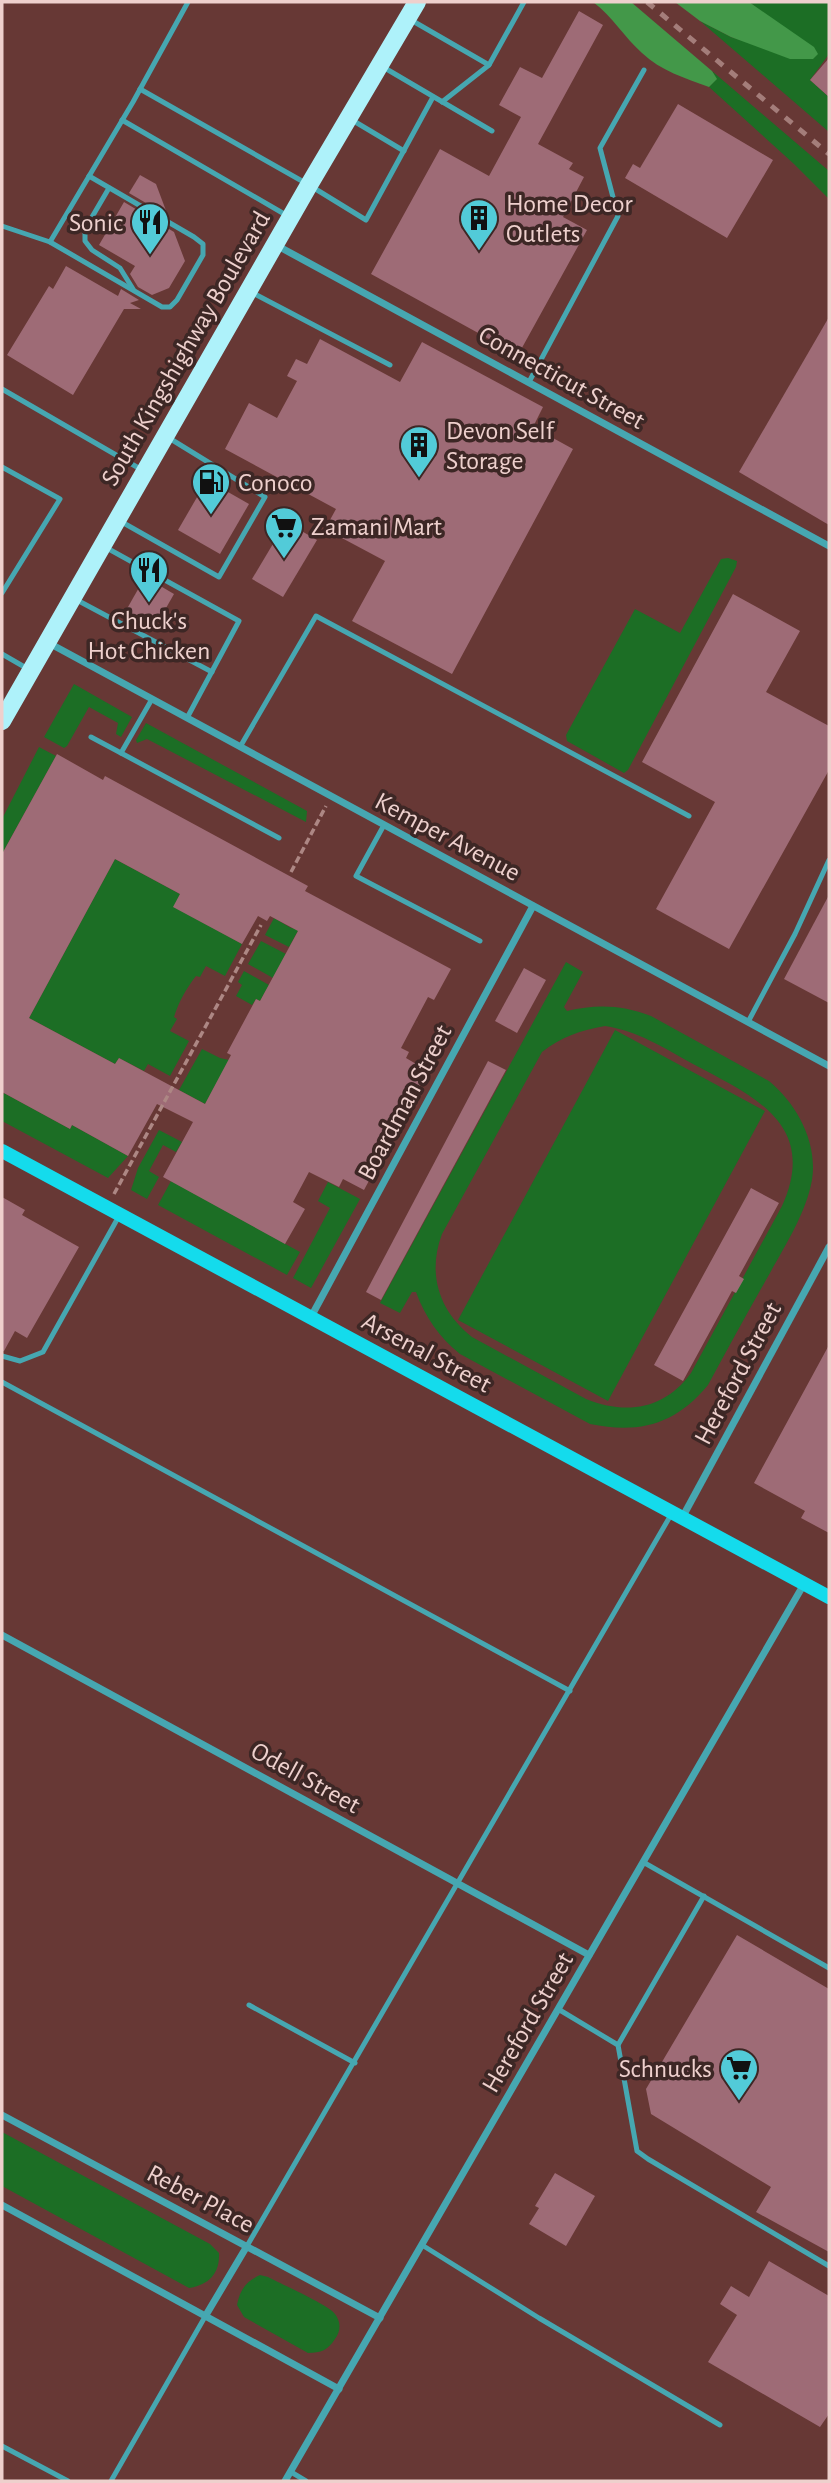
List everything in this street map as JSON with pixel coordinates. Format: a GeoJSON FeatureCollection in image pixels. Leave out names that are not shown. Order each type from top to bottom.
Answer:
{"type":"FeatureCollection","features":[{"type":"Feature","properties":{"kind":"main road","name":"South Kingshighway Boulevard"},"geometry":{"type":"LineString","coordinates":[[4,713],[417,2]]}},
{"type":"Feature","properties":{"kind":"main road","name":"Arsenal Street"},"geometry":{"type":"LineString","coordinates":[[2,1151],[829,1597]]}},
{"type":"Feature","properties":{"kind":"street","name":"Connecticut Street"},"geometry":{"type":"LineString","coordinates":[[275,244],[829,546]]}},
{"type":"Feature","properties":{"kind":"street","name":"Kemper Avenue"},"geometry":{"type":"LineString","coordinates":[[46,642],[829,1066]]}},
{"type":"Feature","properties":{"kind":"street","name":"Boardman Street"},"geometry":{"type":"LineString","coordinates":[[311,1317],[533,906]]}},
{"type":"Feature","properties":{"kind":"street","name":"Hereford Street"},"geometry":{"type":"LineString","coordinates":[[678,1515],[829,1247]]}},
{"type":"Feature","properties":{"kind":"street","name":"Hereford Street"},"geometry":{"type":"LineString","coordinates":[[285,2481],[804,1584]]}},
{"type":"Feature","properties":{"kind":"street","name":"Odell Street"},"geometry":{"type":"LineString","coordinates":[[2,1635],[589,1955]]}},
{"type":"Feature","properties":{"kind":"street","name":"Reber Place"},"geometry":{"type":"LineString","coordinates":[[2,2115],[380,2318]]}},
{"type":"Feature","properties":{"kind":"street"},"geometry":{"type":"LineString","coordinates":[[2,2205],[339,2389]]}},
{"type":"Feature","properties":{"kind":"street"},"geometry":{"type":"LineString","coordinates":[[206,2315],[247,2246]]}},
{"type":"Feature","properties":{"kind":"lane"},"geometry":{"type":"LineString","coordinates":[[50,242],[122,121],[188,2]]}},
{"type":"Feature","properties":{"kind":"lane"},"geometry":{"type":"LineString","coordinates":[[442,102],[489,65],[524,2]]}},
{"type":"Feature","properties":{"kind":"lane"},"geometry":{"type":"LineString","coordinates":[[408,18],[489,65]]}},
{"type":"Feature","properties":{"kind":"lane"},"geometry":{"type":"LineString","coordinates":[[380,65],[492,131]]}},
{"type":"Feature","properties":{"kind":"lane"},"geometry":{"type":"LineString","coordinates":[[529,382],[618,216],[600,148],[644,70]]}},
{"type":"Feature","properties":{"kind":"lane"},"geometry":{"type":"LineString","coordinates":[[140,89],[366,220],[433,97]]}},
{"type":"Feature","properties":{"kind":"lane"},"geometry":{"type":"LineString","coordinates":[[349,118],[404,151]]}},
{"type":"Feature","properties":{"kind":"lane"},"geometry":{"type":"LineString","coordinates":[[122,121],[290,218]]}},
{"type":"Feature","properties":{"kind":"lane"},"geometry":{"type":"LineString","coordinates":[[2,227],[50,242],[162,307],[170,307],[177,300],[203,255],[203,244],[89,176]]}},
{"type":"Feature","properties":{"kind":"lane"},"geometry":{"type":"LineString","coordinates":[[109,188],[85,229],[85,241],[92,250],[120,268],[133,290]]}},
{"type":"Feature","properties":{"kind":"lane"},"geometry":{"type":"LineString","coordinates":[[248,290],[390,365]]}},
{"type":"Feature","properties":{"kind":"lane"},"geometry":{"type":"LineString","coordinates":[[2,389],[144,472]]}},
{"type":"Feature","properties":{"kind":"lane"},"geometry":{"type":"LineString","coordinates":[[117,519],[219,577],[265,497],[165,436]]}},
{"type":"Feature","properties":{"kind":"lane"},"geometry":{"type":"LineString","coordinates":[[2,467],[60,499],[2,593]]}},
{"type":"Feature","properties":{"kind":"lane"},"geometry":{"type":"LineString","coordinates":[[102,545],[239,621],[187,718]]}},
{"type":"Feature","properties":{"kind":"lane"},"geometry":{"type":"LineString","coordinates":[[72,597],[212,672]]}},
{"type":"Feature","properties":{"kind":"lane"},"geometry":{"type":"LineString","coordinates":[[240,747],[316,616],[689,816]]}},
{"type":"Feature","properties":{"kind":"lane"},"geometry":{"type":"LineString","coordinates":[[2,654],[30,670]]}},
{"type":"Feature","properties":{"kind":"lane"},"geometry":{"type":"LineString","coordinates":[[121,753],[152,699]]}},
{"type":"Feature","properties":{"kind":"lane"},"geometry":{"type":"LineString","coordinates":[[91,737],[279,838]]}},
{"type":"Feature","properties":{"kind":"lane"},"geometry":{"type":"LineString","coordinates":[[384,825],[356,876],[480,941]]}},
{"type":"Feature","properties":{"kind":"lane"},"geometry":{"type":"LineString","coordinates":[[748,1022],[829,860]]}},
{"type":"Feature","properties":{"kind":"lane"},"geometry":{"type":"LineString","coordinates":[[2,1356],[20,1361],[43,1352],[120,1214]]}},
{"type":"Feature","properties":{"kind":"lane"},"geometry":{"type":"LineString","coordinates":[[2,1382],[570,1691]]}},
{"type":"Feature","properties":{"kind":"lane"},"geometry":{"type":"LineString","coordinates":[[247,2246],[570,1691],[678,1515]]}},
{"type":"Feature","properties":{"kind":"lane"},"geometry":{"type":"LineString","coordinates":[[643,1862],[829,1968]]}},
{"type":"Feature","properties":{"kind":"lane"},"geometry":{"type":"LineString","coordinates":[[704,1896],[618,2045],[637,2151],[829,2266]]}},
{"type":"Feature","properties":{"kind":"lane"},"geometry":{"type":"LineString","coordinates":[[249,2005],[355,2063]]}},
{"type":"Feature","properties":{"kind":"lane"},"geometry":{"type":"LineString","coordinates":[[558,2009],[618,2045]]}},
{"type":"Feature","properties":{"kind":"lane"},"geometry":{"type":"LineString","coordinates":[[422,2245],[720,2425]]}},
{"type":"Feature","properties":{"kind":"lane"},"geometry":{"type":"LineString","coordinates":[[111,2481],[206,2315]]}},
{"type":"Feature","properties":{"kind":"lane"},"geometry":{"type":"LineString","coordinates":[[2,2446],[68,2481]]}},
{"type":"Feature","properties":{"kind":"lane"},"geometry":{"type":"LineString","coordinates":[[290,2472],[306,2481]]}},
{"type":"Feature","properties":{"kind":"path"},"geometry":{"type":"LineString","coordinates":[[291,872],[331,797]]}},
{"type":"Feature","properties":{"kind":"path"},"geometry":{"type":"LineString","coordinates":[[118,1188],[261,925]]}},
{"type":"Feature","properties":{"kind":"green space"},"geometry":{"type":"Polygon","coordinates":[[[593,2],[631,2],[712,71],[717,79],[709,87],[657,65],[593,2]]]}},
{"type":"Feature","properties":{"kind":"green space"},"geometry":{"type":"Polygon","coordinates":[[[675,2],[749,2],[814,47],[818,54],[813,59],[790,59],[731,37],[700,21],[675,2]]]}},
{"type":"Feature","properties":{"kind":"green space"},"geometry":{"type":"Polygon","coordinates":[[[749,2],[829,2],[829,54],[810,80],[829,97],[829,132],[700,21],[731,37],[756,45],[777,23],[749,2]]]}},
{"type":"Feature","properties":{"kind":"green space"},"geometry":{"type":"Polygon","coordinates":[[[712,71],[829,171],[829,199],[709,87],[716,79],[712,71]]]}},
{"type":"Feature","properties":{"kind":"green space"},"geometry":{"type":"Polygon","coordinates":[[[721,559],[737,561],[736,567],[628,770],[624,773],[567,741],[566,735],[635,609],[680,633],[721,559]]]}},
{"type":"Feature","properties":{"kind":"green space"},"geometry":{"type":"Polygon","coordinates":[[[74,684],[132,717],[121,737],[116,734],[118,723],[89,707],[64,748],[44,737],[74,684]]]}},
{"type":"Feature","properties":{"kind":"green space"},"geometry":{"type":"Polygon","coordinates":[[[146,723],[307,811],[306,822],[147,739],[137,743],[136,740],[146,723]]]}},
{"type":"Feature","properties":{"kind":"green space"},"geometry":{"type":"Polygon","coordinates":[[[39,747],[56,756],[2,854],[2,819],[39,747]]]}},
{"type":"Feature","properties":{"kind":"green space"},"geometry":{"type":"Polygon","coordinates":[[[115,859],[180,894],[174,907],[242,944],[225,976],[206,966],[200,977],[196,976],[183,995],[174,1017],[177,1019],[170,1031],[189,1041],[170,1076],[148,1064],[144,1071],[119,1058],[115,1064],[29,1018],[115,859]]]}},
{"type":"Feature","properties":{"kind":"green space"},"geometry":{"type":"Polygon","coordinates":[[[274,918],[291,928],[299,929],[289,947],[265,935],[274,918]]]}},
{"type":"Feature","properties":{"kind":"green space"},"geometry":{"type":"Polygon","coordinates":[[[261,941],[286,954],[273,978],[248,964],[261,941]]]}},
{"type":"Feature","properties":{"kind":"green space"},"geometry":{"type":"Polygon","coordinates":[[[566,962],[583,972],[564,1007],[567,1011],[609,1007],[651,1016],[769,1081],[788,1101],[803,1125],[812,1152],[813,1166],[809,1192],[800,1216],[708,1385],[695,1399],[669,1418],[640,1427],[590,1424],[460,1354],[434,1326],[416,1292],[412,1292],[400,1313],[380,1303],[566,962]],[[605,1026],[580,1032],[556,1042],[542,1052],[442,1234],[436,1277],[444,1304],[451,1316],[472,1337],[586,1399],[630,1408],[656,1402],[669,1395],[691,1373],[782,1206],[791,1178],[792,1154],[786,1133],[774,1116],[757,1101],[661,1046],[617,1028],[605,1026]]]}},
{"type":"Feature","properties":{"kind":"green space"},"geometry":{"type":"Polygon","coordinates":[[[244,971],[269,985],[260,1001],[256,999],[252,1005],[236,996],[242,985],[238,982],[244,971]]]}},
{"type":"Feature","properties":{"kind":"green space"},"geometry":{"type":"Polygon","coordinates":[[[615,1030],[765,1111],[608,1401],[458,1320],[615,1030]]]}},
{"type":"Feature","properties":{"kind":"green space"},"geometry":{"type":"Polygon","coordinates":[[[202,1049],[229,1060],[205,1104],[179,1090],[202,1049]]]}},
{"type":"Feature","properties":{"kind":"green space"},"geometry":{"type":"Polygon","coordinates":[[[4,1093],[70,1129],[72,1125],[128,1156],[108,1178],[2,1121],[4,1093]]]}},
{"type":"Feature","properties":{"kind":"green space"},"geometry":{"type":"Polygon","coordinates":[[[159,1130],[182,1142],[176,1152],[163,1145],[149,1171],[159,1177],[147,1199],[131,1190],[138,1168],[159,1130]]]}},
{"type":"Feature","properties":{"kind":"green space"},"geometry":{"type":"Polygon","coordinates":[[[171,1181],[300,1252],[287,1275],[158,1205],[171,1181]]]}},
{"type":"Feature","properties":{"kind":"green space"},"geometry":{"type":"Polygon","coordinates":[[[328,1182],[360,1199],[311,1288],[293,1278],[330,1208],[318,1201],[328,1182]]]}},
{"type":"Feature","properties":{"kind":"green space"},"geometry":{"type":"Polygon","coordinates":[[[2,2132],[210,2244],[219,2253],[218,2266],[212,2277],[189,2288],[2,2186],[2,2132]]]}},
{"type":"Feature","properties":{"kind":"green space"},"geometry":{"type":"Polygon","coordinates":[[[260,2275],[315,2300],[335,2314],[339,2330],[330,2346],[308,2353],[244,2317],[237,2305],[240,2295],[250,2281],[260,2275]]]}},
{"type":"Feature","properties":{"kind":"building","name":"Home Decor Outlets"},"geometry":{"type":"Polygon","coordinates":[[[579,11],[603,25],[538,144],[573,163],[569,169],[584,177],[563,217],[587,230],[518,355],[371,274],[440,149],[489,176],[521,117],[499,105],[520,67],[542,78],[579,11]]]}},
{"type":"Feature","properties":{"kind":"building"},"geometry":{"type":"Polygon","coordinates":[[[829,58],[829,97],[810,80],[829,58]]]}},
{"type":"Feature","properties":{"kind":"building"},"geometry":{"type":"Polygon","coordinates":[[[678,104],[773,160],[727,238],[625,178],[633,164],[640,168],[678,104]]]}},
{"type":"Feature","properties":{"kind":"building"},"geometry":{"type":"Polygon","coordinates":[[[140,175],[156,184],[168,216],[129,193],[140,175]]]}},
{"type":"Feature","properties":{"kind":"building","name":"Sonic"},"geometry":{"type":"Polygon","coordinates":[[[124,202],[174,232],[185,261],[169,288],[152,295],[138,287],[130,274],[135,266],[99,245],[124,202]]]}},
{"type":"Feature","properties":{"kind":"building"},"geometry":{"type":"Polygon","coordinates":[[[66,266],[118,296],[121,289],[139,300],[130,303],[141,309],[124,309],[73,395],[7,355],[49,286],[53,289],[66,266]]]}},
{"type":"Feature","properties":{"kind":"building"},"geometry":{"type":"Polygon","coordinates":[[[829,317],[829,525],[739,472],[829,317]]]}},
{"type":"Feature","properties":{"kind":"building","name":"Devon Self Storage"},"geometry":{"type":"Polygon","coordinates":[[[320,339],[400,382],[422,342],[543,407],[533,427],[573,449],[452,674],[352,621],[385,561],[325,529],[336,509],[225,449],[249,403],[277,418],[297,381],[287,376],[296,359],[307,364],[320,339]]]}},
{"type":"Feature","properties":{"kind":"building"},"geometry":{"type":"Polygon","coordinates":[[[207,480],[249,504],[220,554],[178,530],[207,480]]]}},
{"type":"Feature","properties":{"kind":"building","name":"Zamani Mart"},"geometry":{"type":"Polygon","coordinates":[[[286,522],[317,540],[283,597],[252,579],[286,522]]]}},
{"type":"Feature","properties":{"kind":"building"},"geometry":{"type":"Polygon","coordinates":[[[145,577],[174,594],[153,631],[124,614],[145,577]]]}},
{"type":"Feature","properties":{"kind":"building"},"geometry":{"type":"Polygon","coordinates":[[[733,594],[800,631],[766,692],[829,726],[829,770],[729,949],[656,909],[715,802],[642,762],[733,594]]]}},
{"type":"Feature","properties":{"kind":"building"},"geometry":{"type":"Polygon","coordinates":[[[57,754],[103,780],[105,776],[308,886],[305,891],[451,969],[434,1000],[428,997],[401,1048],[409,1052],[406,1058],[428,1071],[364,1190],[343,1179],[339,1187],[309,1172],[293,1202],[305,1209],[285,1244],[163,1177],[193,1122],[157,1104],[128,1156],[72,1125],[70,1129],[2,1092],[2,854],[57,754]],[[115,859],[29,1018],[115,1064],[119,1058],[205,1104],[231,1055],[227,1053],[256,999],[260,1001],[298,931],[270,916],[267,921],[258,916],[242,944],[173,907],[180,894],[115,859]]]}},
{"type":"Feature","properties":{"kind":"building"},"geometry":{"type":"Polygon","coordinates":[[[829,895],[829,1003],[784,979],[829,895]]]}},
{"type":"Feature","properties":{"kind":"building"},"geometry":{"type":"Polygon","coordinates":[[[524,968],[546,980],[517,1033],[495,1021],[524,968]]]}},
{"type":"Feature","properties":{"kind":"building"},"geometry":{"type":"Polygon","coordinates":[[[488,1061],[506,1070],[381,1300],[366,1292],[488,1061]]]}},
{"type":"Feature","properties":{"kind":"building"},"geometry":{"type":"Polygon","coordinates":[[[751,1188],[779,1203],[739,1276],[744,1279],[736,1293],[732,1291],[683,1381],[654,1365],[751,1188]]]}},
{"type":"Feature","properties":{"kind":"building"},"geometry":{"type":"Polygon","coordinates":[[[2,1197],[25,1210],[22,1215],[79,1247],[27,1338],[15,1331],[4,1351],[2,1351],[2,1197]]]}},
{"type":"Feature","properties":{"kind":"building"},"geometry":{"type":"Polygon","coordinates":[[[829,1345],[829,1533],[801,1518],[805,1511],[754,1483],[829,1345]]]}},
{"type":"Feature","properties":{"kind":"building","name":"Schnucks"},"geometry":{"type":"Polygon","coordinates":[[[737,1935],[829,1989],[829,2252],[756,2212],[771,2187],[651,2114],[646,2089],[737,1935]]]}},
{"type":"Feature","properties":{"kind":"building"},"geometry":{"type":"Polygon","coordinates":[[[555,2173],[595,2196],[566,2246],[529,2224],[539,2208],[535,2206],[555,2173]]]}},
{"type":"Feature","properties":{"kind":"building"},"geometry":{"type":"Polygon","coordinates":[[[769,2261],[829,2296],[829,2414],[820,2427],[708,2362],[737,2315],[720,2304],[731,2286],[749,2297],[769,2261]]]}},
{"type":"Feature","properties":{"kind":"railway"},"geometry":{"type":"LineString","coordinates":[[647,2],[829,154]]}},
{"type":"Feature","properties":{"kind":"place","name":"Home Decor Outlets"},"geometry":{"type":"Point","coordinates":[479,252]}},
{"type":"Feature","properties":{"kind":"place","name":"Sonic"},"geometry":{"type":"Point","coordinates":[150,256]}},
{"type":"Feature","properties":{"kind":"place","name":"Devon Self Storage"},"geometry":{"type":"Point","coordinates":[419,479]}},
{"type":"Feature","properties":{"kind":"place","name":"Conoco"},"geometry":{"type":"Point","coordinates":[211,516]}},
{"type":"Feature","properties":{"kind":"place","name":"Zamani Mart"},"geometry":{"type":"Point","coordinates":[284,560]}},
{"type":"Feature","properties":{"kind":"place","name":"Chuck's Hot Chicken"},"geometry":{"type":"Point","coordinates":[149,604]}},
{"type":"Feature","properties":{"kind":"place","name":"Schnucks"},"geometry":{"type":"Point","coordinates":[739,2102]}}]}
